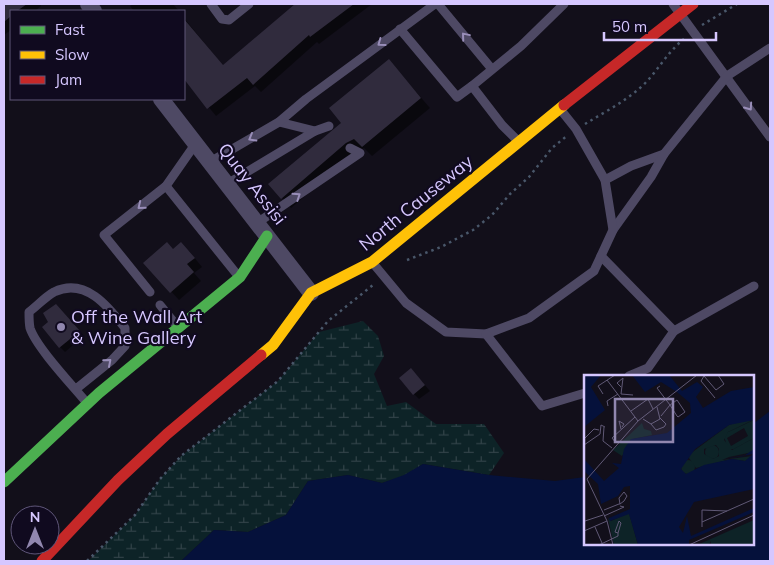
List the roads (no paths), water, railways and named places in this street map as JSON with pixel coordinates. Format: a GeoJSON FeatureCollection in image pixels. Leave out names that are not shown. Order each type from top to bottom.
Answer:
{"type":"FeatureCollection","features":[{"type":"Feature","properties":{"kind":"main road","name":"North Causeway"},"geometry":{"type":"LineString","coordinates":[[42,561],[125,473],[167,434],[273,344],[311,293],[372,262],[693,4]]}},
{"type":"Feature","properties":{"kind":"main road"},"geometry":{"type":"LineString","coordinates":[[4,482],[88,403],[240,277],[262,229]]}},
{"type":"Feature","properties":{"kind":"street","name":"Quay Assisi"},"geometry":{"type":"LineString","coordinates":[[162,100],[311,293]]}},
{"type":"Feature","properties":{"kind":"lane"},"geometry":{"type":"LineString","coordinates":[[211,4],[222,19],[228,20],[249,4]]}},
{"type":"Feature","properties":{"kind":"lane"},"geometry":{"type":"LineString","coordinates":[[210,162],[280,122],[306,99],[436,4],[491,68]]}},
{"type":"Feature","properties":{"kind":"lane"},"geometry":{"type":"LineString","coordinates":[[400,29],[457,98],[491,68],[521,46],[564,4]]}},
{"type":"Feature","properties":{"kind":"lane"},"geometry":{"type":"LineString","coordinates":[[673,4],[770,137]]}},
{"type":"Feature","properties":{"kind":"lane"},"geometry":{"type":"LineString","coordinates":[[372,262],[406,303],[446,332],[486,334],[529,318],[594,271],[614,230],[651,177],[664,154],[727,76],[770,48]]}},
{"type":"Feature","properties":{"kind":"lane"},"geometry":{"type":"LineString","coordinates":[[472,86],[502,125],[520,142]]}},
{"type":"Feature","properties":{"kind":"lane"},"geometry":{"type":"LineString","coordinates":[[560,109],[576,129],[605,180],[614,230]]}},
{"type":"Feature","properties":{"kind":"lane"},"geometry":{"type":"LineString","coordinates":[[280,122],[315,131]]}},
{"type":"Feature","properties":{"kind":"lane"},"geometry":{"type":"LineString","coordinates":[[227,184],[315,131],[329,126]]}},
{"type":"Feature","properties":{"kind":"lane"},"geometry":{"type":"LineString","coordinates":[[150,292],[104,235],[166,186],[196,143]]}},
{"type":"Feature","properties":{"kind":"lane"},"geometry":{"type":"LineString","coordinates":[[262,229],[360,153],[350,148]]}},
{"type":"Feature","properties":{"kind":"lane"},"geometry":{"type":"LineString","coordinates":[[605,180],[631,166],[664,154]]}},
{"type":"Feature","properties":{"kind":"lane"},"geometry":{"type":"LineString","coordinates":[[166,186],[240,277]]}},
{"type":"Feature","properties":{"kind":"lane"},"geometry":{"type":"LineString","coordinates":[[601,256],[674,331]]}},
{"type":"Feature","properties":{"kind":"lane"},"geometry":{"type":"LineString","coordinates":[[76,389],[112,360],[125,346],[125,328],[91,292],[71,286],[54,293],[29,312],[30,328],[40,345],[76,389],[88,403]]}},
{"type":"Feature","properties":{"kind":"lane"},"geometry":{"type":"LineString","coordinates":[[631,375],[648,368],[674,331],[754,286]]}},
{"type":"Feature","properties":{"kind":"lane"},"geometry":{"type":"LineString","coordinates":[[160,305],[178,327]]}},
{"type":"Feature","properties":{"kind":"lane"},"geometry":{"type":"LineString","coordinates":[[486,334],[542,406],[584,393]]}},
{"type":"Feature","properties":{"kind":"place","name":"Off the Wall Art & Wine Gallery"},"geometry":{"type":"Point","coordinates":[61,327]}}]}
